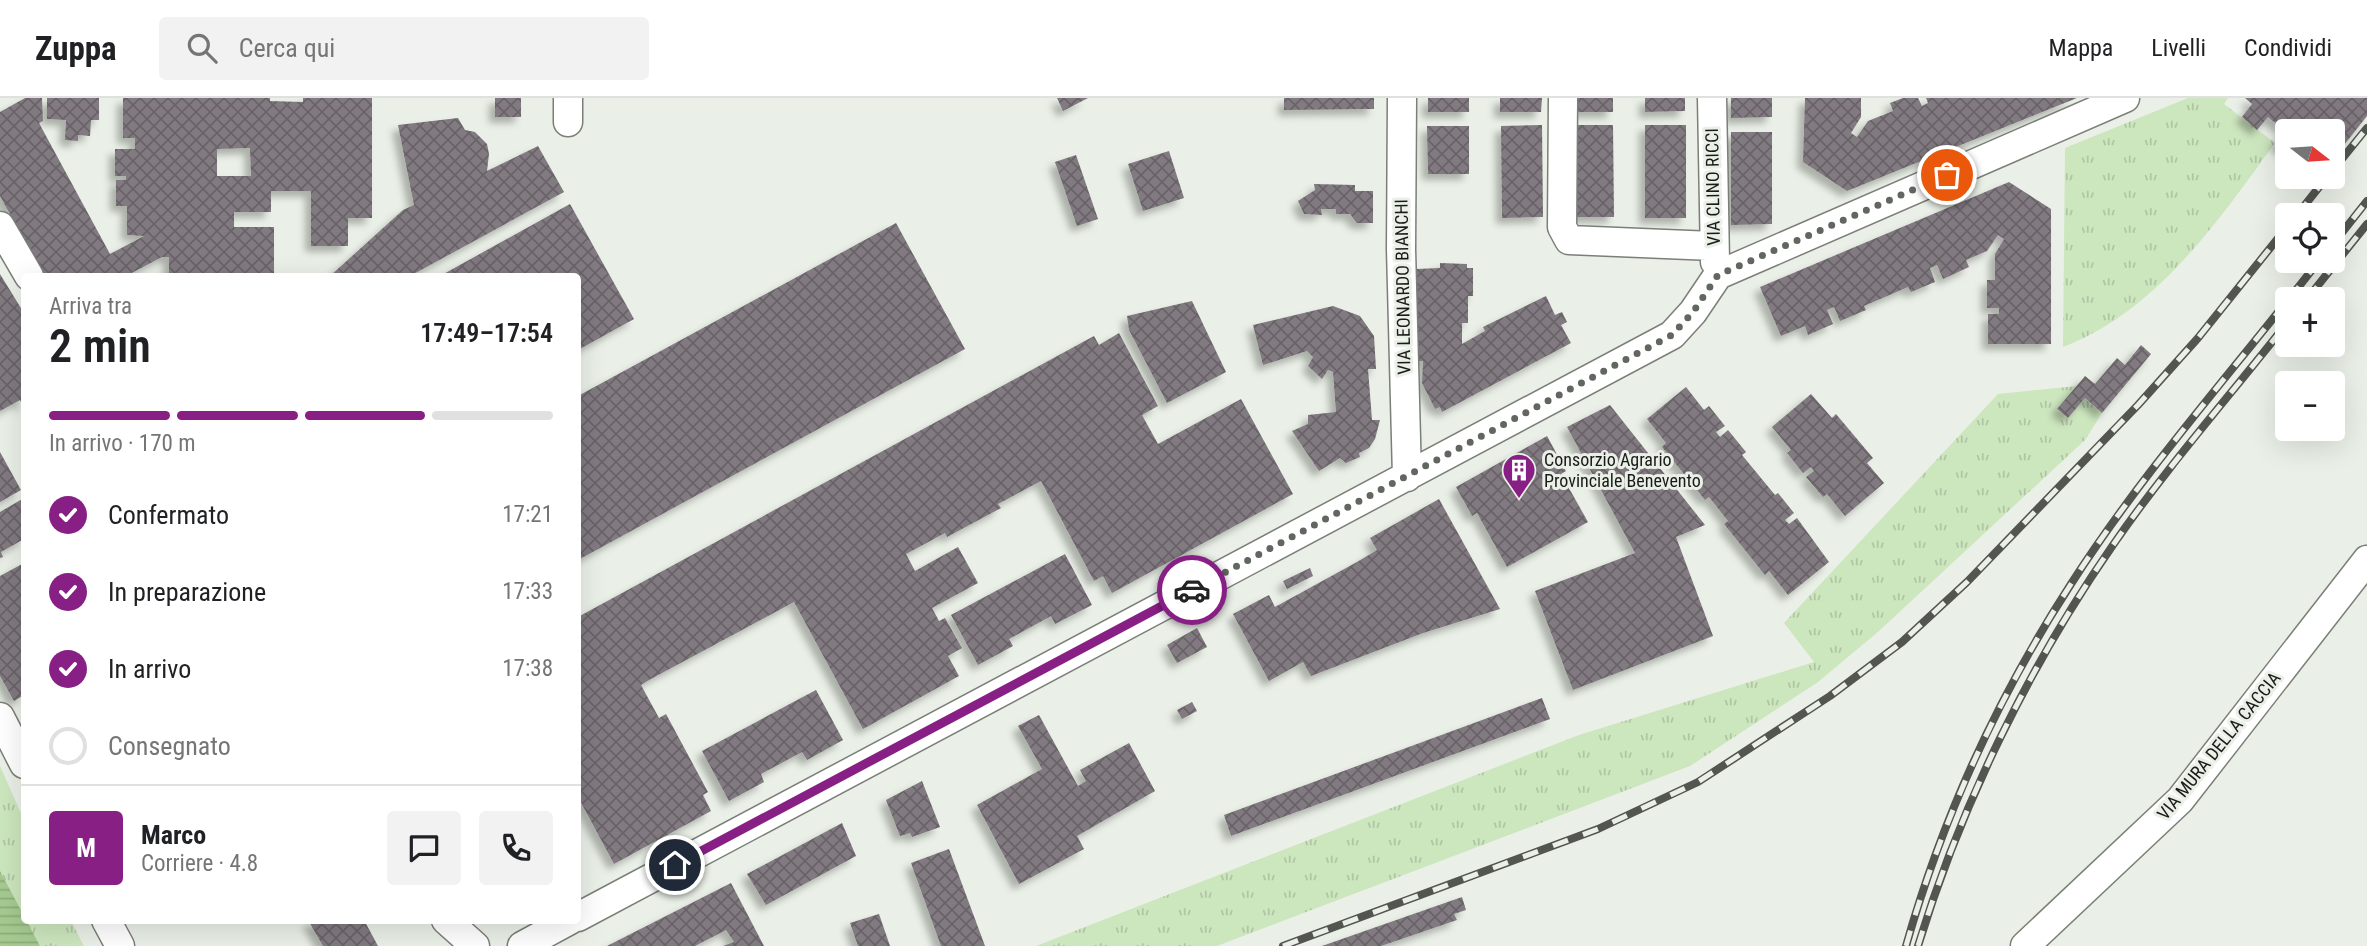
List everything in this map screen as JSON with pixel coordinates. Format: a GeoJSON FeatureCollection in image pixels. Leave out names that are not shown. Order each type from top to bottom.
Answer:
{"type":"FeatureCollection","features":[{"type":"Feature","properties":{"kind":"street","name":"VIA LEONARDO BIANCHI"},"geometry":{"type":"LineString","coordinates":[[1402,98],[1401,249],[1407,477]]}},
{"type":"Feature","properties":{"kind":"street"},"geometry":{"type":"LineString","coordinates":[[1563,98],[1562,227],[1569,240],[1713,246]]}},
{"type":"Feature","properties":{"kind":"street","name":"VIA CLINO RICCI"},"geometry":{"type":"LineString","coordinates":[[1712,98],[1713,246],[1718,275]]}},
{"type":"Feature","properties":{"kind":"street"},"geometry":{"type":"LineString","coordinates":[[581,914],[1672,335],[1693,312],[1718,275],[2125,98]]}},
{"type":"Feature","properties":{"kind":"street"},"geometry":{"type":"LineString","coordinates":[[0,226],[27,273]]}},
{"type":"Feature","properties":{"kind":"street","name":"VIA MURA DELLA CACCIA"},"geometry":{"type":"LineString","coordinates":[[2025,946],[2180,800],[2367,560]]}},
{"type":"Feature","properties":{"kind":"street"},"geometry":{"type":"LineString","coordinates":[[0,717],[21,758]]}},
{"type":"Feature","properties":{"kind":"street"},"geometry":{"type":"LineString","coordinates":[[108,924],[120,946]]}},
{"type":"Feature","properties":{"kind":"street"},"geometry":{"type":"LineString","coordinates":[[450,924],[475,946]]}},
{"type":"Feature","properties":{"kind":"street"},"geometry":{"type":"LineString","coordinates":[[522,946],[563,924]]}},
{"type":"Feature","properties":{"kind":"green space"},"geometry":{"type":"Polygon","coordinates":[[[2188,98],[2228,98],[2224,104],[2275,143],[2208,232],[2156,287],[2128,311],[2097,331],[2063,347],[2065,148],[2188,98]]]}},
{"type":"Feature","properties":{"kind":"green space"},"geometry":{"type":"Polygon","coordinates":[[[2077,386],[2057,410],[2068,418],[2085,398],[2102,413],[2085,440],[1879,631],[1818,682],[1690,766],[1217,946],[1036,946],[1579,735],[1814,662],[1784,623],[1998,394],[2077,386]]]}},
{"type":"Feature","properties":{"kind":"green space"},"geometry":{"type":"Polygon","coordinates":[[[0,766],[21,813],[21,924],[73,924],[84,946],[0,946],[0,766]]]}},
{"type":"Feature","properties":{"kind":"shaded area"},"geometry":{"type":"Polygon","coordinates":[[[0,871],[21,910],[21,924],[28,924],[40,946],[0,946],[0,871]]]}},
{"type":"Feature","properties":{"kind":"building"},"geometry":{"type":"Polygon","coordinates":[[[25,98],[42,98],[43,121],[39,123],[110,254],[144,236],[127,235],[127,206],[116,206],[116,180],[126,180],[126,176],[115,176],[115,149],[135,149],[135,138],[123,138],[123,98],[270,98],[270,101],[303,102],[303,98],[372,98],[372,218],[348,218],[348,246],[311,246],[311,191],[271,191],[271,212],[234,212],[234,227],[274,227],[274,273],[169,273],[169,257],[162,257],[132,273],[42,273],[0,196],[0,112],[25,98]],[[250,148],[217,149],[217,176],[251,176],[250,148]]]}},
{"type":"Feature","properties":{"kind":"building"},"geometry":{"type":"Polygon","coordinates":[[[47,98],[99,98],[99,120],[91,120],[90,136],[78,135],[78,141],[65,140],[66,120],[47,119],[47,98]]]}},
{"type":"Feature","properties":{"kind":"building"},"geometry":{"type":"Polygon","coordinates":[[[495,98],[521,98],[521,117],[495,117],[495,98]]]}},
{"type":"Feature","properties":{"kind":"building"},"geometry":{"type":"Polygon","coordinates":[[[1057,98],[1088,98],[1063,111],[1057,98]]]}},
{"type":"Feature","properties":{"kind":"building"},"geometry":{"type":"Polygon","coordinates":[[[1284,98],[1374,98],[1374,109],[1284,110],[1284,98]]]}},
{"type":"Feature","properties":{"kind":"building"},"geometry":{"type":"Polygon","coordinates":[[[1428,98],[1469,98],[1469,112],[1428,112],[1428,98]]]}},
{"type":"Feature","properties":{"kind":"building"},"geometry":{"type":"Polygon","coordinates":[[[1500,98],[1542,98],[1541,112],[1500,112],[1500,98]]]}},
{"type":"Feature","properties":{"kind":"building"},"geometry":{"type":"Polygon","coordinates":[[[1572,98],[1613,98],[1613,112],[1572,112],[1572,98]]]}},
{"type":"Feature","properties":{"kind":"building"},"geometry":{"type":"Polygon","coordinates":[[[1645,98],[1685,98],[1685,111],[1645,112],[1645,98]]]}},
{"type":"Feature","properties":{"kind":"building"},"geometry":{"type":"Polygon","coordinates":[[[1731,98],[1772,98],[1772,117],[1731,118],[1731,98]]]}},
{"type":"Feature","properties":{"kind":"building"},"geometry":{"type":"Polygon","coordinates":[[[1805,98],[1861,98],[1861,117],[1851,133],[1857,137],[1868,121],[1893,111],[1890,103],[1903,98],[1918,98],[1922,106],[1928,103],[1926,98],[2077,98],[1847,191],[1803,162],[1805,98]]]}},
{"type":"Feature","properties":{"kind":"building"},"geometry":{"type":"Polygon","coordinates":[[[2245,98],[2367,98],[2367,116],[2345,144],[2345,119],[2275,119],[2275,123],[2268,117],[2257,130],[2242,117],[2252,104],[2245,98]]]}},
{"type":"Feature","properties":{"kind":"building"},"geometry":{"type":"Polygon","coordinates":[[[458,118],[465,130],[475,132],[487,144],[487,171],[538,146],[564,192],[416,273],[333,273],[403,210],[414,205],[398,125],[458,118]]]}},
{"type":"Feature","properties":{"kind":"building"},"geometry":{"type":"Polygon","coordinates":[[[1542,125],[1543,217],[1502,218],[1501,126],[1542,125]]]}},
{"type":"Feature","properties":{"kind":"building"},"geometry":{"type":"Polygon","coordinates":[[[1572,125],[1613,125],[1614,217],[1573,217],[1572,125]]]}},
{"type":"Feature","properties":{"kind":"building"},"geometry":{"type":"Polygon","coordinates":[[[1645,125],[1686,125],[1686,218],[1645,218],[1645,125]]]}},
{"type":"Feature","properties":{"kind":"building"},"geometry":{"type":"Polygon","coordinates":[[[1427,126],[1469,126],[1469,174],[1428,174],[1427,126]]]}},
{"type":"Feature","properties":{"kind":"building"},"geometry":{"type":"Polygon","coordinates":[[[1731,132],[1772,132],[1772,224],[1731,225],[1731,132]]]}},
{"type":"Feature","properties":{"kind":"building"},"geometry":{"type":"Polygon","coordinates":[[[1169,151],[1184,198],[1143,211],[1128,164],[1169,151]]]}},
{"type":"Feature","properties":{"kind":"building"},"geometry":{"type":"Polygon","coordinates":[[[1076,155],[1098,219],[1077,226],[1055,162],[1076,155]]]}},
{"type":"Feature","properties":{"kind":"building"},"geometry":{"type":"Polygon","coordinates":[[[2009,182],[2051,209],[2051,344],[1988,344],[1988,314],[1999,314],[1999,308],[1987,308],[1987,280],[1995,280],[1995,254],[2004,239],[1998,235],[1987,251],[1966,260],[1969,267],[1943,279],[1937,265],[1930,268],[1935,282],[1911,292],[1908,287],[1864,306],[1866,310],[1840,321],[1834,307],[1827,310],[1833,324],[1808,335],[1805,326],[1781,336],[1760,287],[2009,182]]]}},
{"type":"Feature","properties":{"kind":"building"},"geometry":{"type":"Polygon","coordinates":[[[1314,184],[1355,185],[1355,191],[1373,191],[1373,223],[1357,223],[1350,214],[1336,214],[1336,209],[1321,209],[1322,215],[1304,214],[1298,201],[1315,190],[1314,184]]]}},
{"type":"Feature","properties":{"kind":"building"},"geometry":{"type":"Polygon","coordinates":[[[570,204],[634,319],[581,348],[581,273],[445,273],[570,204]]]}},
{"type":"Feature","properties":{"kind":"building"},"geometry":{"type":"Polygon","coordinates":[[[896,223],[965,349],[581,558],[581,394],[896,223]]]}},
{"type":"Feature","properties":{"kind":"building"},"geometry":{"type":"Polygon","coordinates":[[[1440,263],[1467,264],[1467,268],[1473,268],[1473,296],[1468,296],[1468,323],[1462,323],[1462,344],[1485,331],[1483,327],[1546,296],[1555,315],[1562,312],[1567,322],[1561,325],[1571,343],[1442,412],[1440,407],[1435,409],[1422,383],[1423,361],[1417,361],[1416,269],[1440,268],[1440,263]]]}},
{"type":"Feature","properties":{"kind":"building"},"geometry":{"type":"Polygon","coordinates":[[[0,274],[21,308],[21,402],[20,400],[0,411],[0,274]]]}},
{"type":"Feature","properties":{"kind":"building"},"geometry":{"type":"Polygon","coordinates":[[[1192,301],[1226,372],[1167,403],[1129,330],[1127,316],[1192,301]]]}},
{"type":"Feature","properties":{"kind":"building"},"geometry":{"type":"Polygon","coordinates":[[[1333,306],[1360,316],[1374,336],[1376,369],[1368,369],[1372,420],[1380,420],[1375,439],[1369,448],[1359,453],[1360,457],[1346,463],[1340,458],[1319,471],[1292,431],[1308,424],[1308,415],[1336,412],[1333,372],[1328,370],[1322,379],[1308,366],[1313,357],[1307,351],[1263,365],[1253,325],[1333,306]]]}},
{"type":"Feature","properties":{"kind":"building"},"geometry":{"type":"Polygon","coordinates":[[[1119,333],[1158,406],[1142,415],[1158,444],[1241,399],[1293,494],[1112,593],[1103,576],[1094,581],[1041,481],[998,504],[1001,508],[947,537],[945,533],[906,554],[915,571],[958,547],[978,583],[932,608],[939,621],[945,618],[962,648],[948,656],[959,676],[863,729],[794,602],[649,680],[641,685],[659,718],[666,714],[708,792],[703,795],[711,811],[614,864],[581,803],[581,615],[1094,336],[1099,345],[1119,333]]]}},
{"type":"Feature","properties":{"kind":"building"},"geometry":{"type":"Polygon","coordinates":[[[2141,345],[2151,354],[2102,413],[2085,398],[2068,418],[2057,409],[2085,376],[2095,384],[2117,358],[2125,365],[2141,345]]]}},
{"type":"Feature","properties":{"kind":"building"},"geometry":{"type":"Polygon","coordinates":[[[1686,387],[1704,410],[1709,406],[1725,426],[1716,432],[1720,437],[1728,430],[1746,452],[1742,455],[1775,495],[1778,493],[1794,513],[1785,520],[1789,524],[1797,518],[1829,562],[1788,595],[1769,571],[1765,575],[1724,524],[1728,521],[1709,497],[1705,500],[1662,447],[1666,443],[1647,419],[1686,387]]]}},
{"type":"Feature","properties":{"kind":"building"},"geometry":{"type":"Polygon","coordinates":[[[1811,394],[1832,418],[1836,414],[1873,458],[1867,463],[1884,483],[1845,516],[1827,494],[1823,497],[1806,477],[1814,471],[1811,467],[1803,473],[1787,453],[1791,450],[1772,427],[1811,394]]]}},
{"type":"Feature","properties":{"kind":"building"},"geometry":{"type":"Polygon","coordinates":[[[1610,405],[1705,525],[1676,537],[1713,636],[1573,690],[1535,591],[1635,553],[1567,427],[1610,405]]]}},
{"type":"Feature","properties":{"kind":"building","name":"Consorzio Agrario Provinciale Benevento"},"geometry":{"type":"Polygon","coordinates":[[[1547,436],[1566,471],[1561,474],[1588,522],[1507,567],[1477,513],[1472,516],[1456,487],[1547,436]]]}},
{"type":"Feature","properties":{"kind":"building"},"geometry":{"type":"Polygon","coordinates":[[[0,452],[21,490],[0,502],[0,452]]]}},
{"type":"Feature","properties":{"kind":"building"},"geometry":{"type":"Polygon","coordinates":[[[1439,499],[1500,609],[1423,633],[1311,676],[1303,662],[1269,681],[1233,614],[1269,595],[1275,607],[1357,562],[1377,550],[1370,538],[1439,499]]]}},
{"type":"Feature","properties":{"kind":"building"},"geometry":{"type":"Polygon","coordinates":[[[21,500],[21,541],[1,552],[3,557],[0,558],[0,512],[21,500]]]}},
{"type":"Feature","properties":{"kind":"building"},"geometry":{"type":"Polygon","coordinates":[[[1065,554],[1092,605],[1055,624],[1051,616],[1009,639],[1013,646],[978,665],[951,615],[1065,554]]]}},
{"type":"Feature","properties":{"kind":"building"},"geometry":{"type":"Polygon","coordinates":[[[21,565],[21,697],[14,701],[0,676],[0,576],[21,565]]]}},
{"type":"Feature","properties":{"kind":"building"},"geometry":{"type":"Polygon","coordinates":[[[1310,568],[1313,576],[1287,589],[1283,581],[1310,568]]]}},
{"type":"Feature","properties":{"kind":"building"},"geometry":{"type":"Polygon","coordinates":[[[1197,628],[1207,647],[1177,663],[1167,645],[1197,628]]]}},
{"type":"Feature","properties":{"kind":"building"},"geometry":{"type":"Polygon","coordinates":[[[816,690],[843,740],[807,760],[802,752],[761,774],[764,782],[729,801],[702,751],[816,690]]]}},
{"type":"Feature","properties":{"kind":"building"},"geometry":{"type":"Polygon","coordinates":[[[1542,698],[1550,719],[1231,836],[1224,815],[1542,698]]]}},
{"type":"Feature","properties":{"kind":"building"},"geometry":{"type":"Polygon","coordinates":[[[1192,702],[1197,711],[1182,719],[1177,710],[1192,702]]]}},
{"type":"Feature","properties":{"kind":"building"},"geometry":{"type":"Polygon","coordinates":[[[1039,715],[1078,786],[1086,781],[1080,770],[1129,743],[1155,791],[1077,836],[1084,849],[1019,884],[977,805],[1042,769],[1018,726],[1039,715]]]}},
{"type":"Feature","properties":{"kind":"building"},"geometry":{"type":"Polygon","coordinates":[[[922,781],[940,827],[912,837],[910,833],[900,836],[886,800],[922,781]]]}},
{"type":"Feature","properties":{"kind":"building"},"geometry":{"type":"Polygon","coordinates":[[[842,823],[856,856],[766,905],[747,874],[842,823]]]}},
{"type":"Feature","properties":{"kind":"building"},"geometry":{"type":"Polygon","coordinates":[[[949,849],[985,946],[941,946],[911,863],[949,849]]]}},
{"type":"Feature","properties":{"kind":"building"},"geometry":{"type":"Polygon","coordinates":[[[731,883],[764,946],[723,946],[734,942],[726,930],[695,946],[607,946],[731,883]]]}},
{"type":"Feature","properties":{"kind":"building"},"geometry":{"type":"Polygon","coordinates":[[[1462,897],[1466,910],[1454,914],[1457,920],[1381,946],[1322,946],[1462,897]]]}},
{"type":"Feature","properties":{"kind":"building"},"geometry":{"type":"Polygon","coordinates":[[[879,914],[890,946],[858,946],[850,923],[879,914]]]}},
{"type":"Feature","properties":{"kind":"building"},"geometry":{"type":"Polygon","coordinates":[[[310,924],[366,924],[378,946],[323,946],[310,924]]]}},
{"type":"Feature","properties":{"kind":"railway"},"geometry":{"type":"LineString","coordinates":[[2345,155],[2367,128]]}},
{"type":"Feature","properties":{"kind":"railway"},"geometry":{"type":"LineString","coordinates":[[2306,203],[2318,189]]}},
{"type":"Feature","properties":{"kind":"railway"},"geometry":{"type":"LineString","coordinates":[[2345,229],[2367,201]]}},
{"type":"Feature","properties":{"kind":"railway"},"geometry":{"type":"LineString","coordinates":[[2317,287],[2367,224]]}},
{"type":"Feature","properties":{"kind":"railway"},"geometry":{"type":"LineString","coordinates":[[1283,946],[1598,829],[1698,782],[1830,696],[1902,642],[1967,582],[2138,405],[2198,338],[2275,242]]}},
{"type":"Feature","properties":{"kind":"railway"},"geometry":{"type":"LineString","coordinates":[[2298,287],[2310,273]]}},
{"type":"Feature","properties":{"kind":"railway"},"geometry":{"type":"LineString","coordinates":[[1906,946],[1920,899],[1955,805],[1997,714],[2045,626],[2121,511],[2275,316]]}},
{"type":"Feature","properties":{"kind":"railway"},"geometry":{"type":"LineString","coordinates":[[1918,946],[1935,893],[1976,789],[2053,639],[2133,516],[2275,338]]}},
{"type":"Feature","properties":{"kind":"way so far"},"geometry":{"type":"LineString","coordinates":[[1192,590],[1672,335],[1693,312],[1718,275],[1947,175]]}},
{"type":"Feature","properties":{"kind":"place","name":"Consorzio Agrario Provinciale Benevento"},"geometry":{"type":"Point","coordinates":[1519,500]}},
{"type":"Feature","properties":{"kind":"route"},"geometry":{"type":"LineString","coordinates":[[675,865],[1192,590]]}}]}
